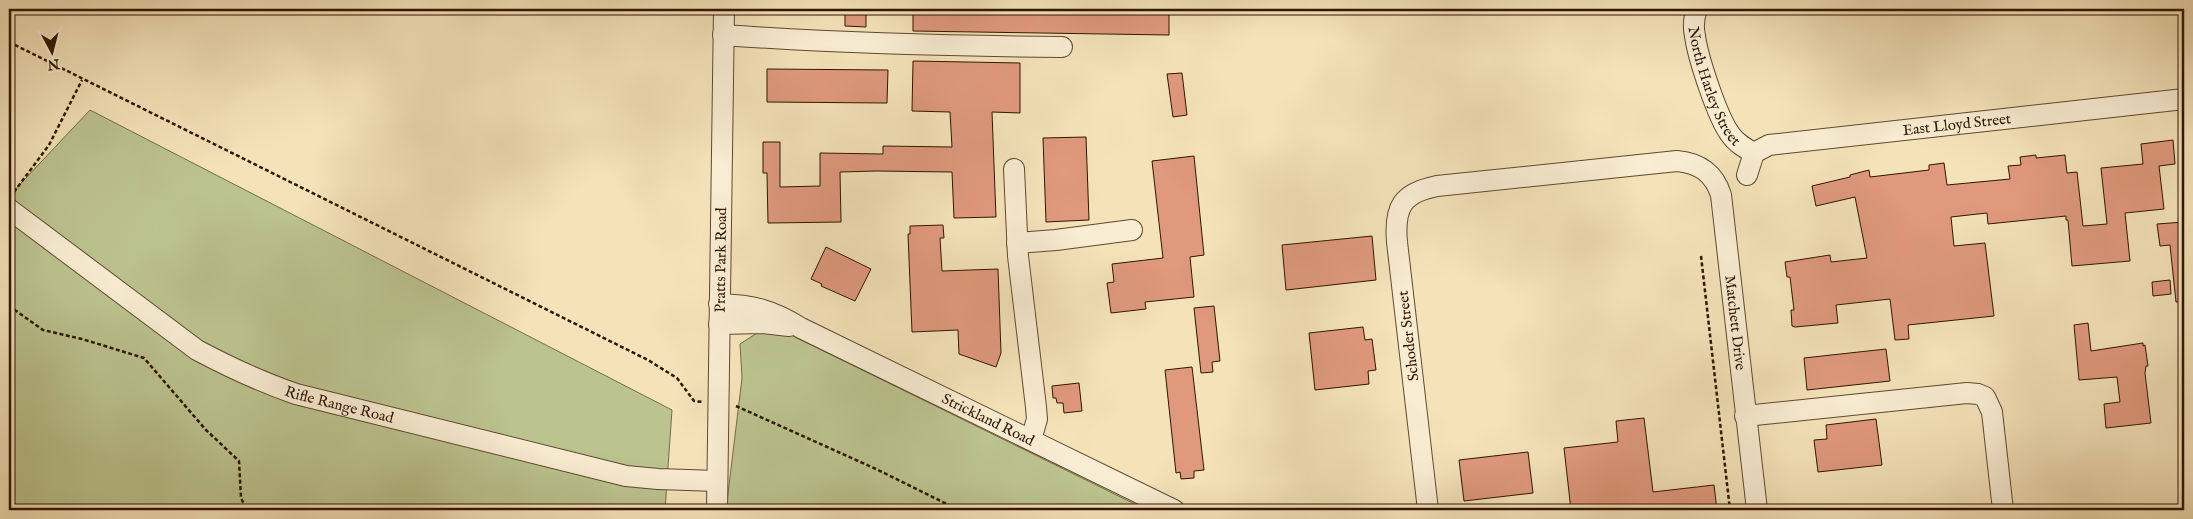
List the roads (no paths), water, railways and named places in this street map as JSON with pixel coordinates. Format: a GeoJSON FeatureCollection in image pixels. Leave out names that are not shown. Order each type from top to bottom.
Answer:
{"type":"FeatureCollection","features":[{"type":"Feature","properties":{"kind":"street","name":"Pratts Park Road"},"geometry":{"type":"LineString","coordinates":[[717,510],[724,9]]}},
{"type":"Feature","properties":{"kind":"street","name":"North Harley Street"},"geometry":{"type":"LineString","coordinates":[[1697,9],[1694,34],[1698,53],[1723,123],[1731,136],[1741,146],[1754,153]]}},
{"type":"Feature","properties":{"kind":"street"},"geometry":{"type":"LineString","coordinates":[[723,35],[933,46],[1062,47]]}},
{"type":"Feature","properties":{"kind":"street","name":"East Lloyd Street"},"geometry":{"type":"LineString","coordinates":[[1754,153],[1769,145],[2184,99]]}},
{"type":"Feature","properties":{"kind":"street"},"geometry":{"type":"LineString","coordinates":[[1747,175],[1754,153]]}},
{"type":"Feature","properties":{"kind":"street","name":"Schoder Street"},"geometry":{"type":"LineString","coordinates":[[1428,510],[1396,232],[1399,211],[1407,197],[1415,192],[1437,186],[1677,161]]}},
{"type":"Feature","properties":{"kind":"street","name":"Matchett Drive"},"geometry":{"type":"LineString","coordinates":[[1677,161],[1695,164],[1702,168],[1715,180],[1721,195],[1757,510]]}},
{"type":"Feature","properties":{"kind":"street"},"geometry":{"type":"LineString","coordinates":[[1014,170],[1017,243],[1037,419],[1031,440]]}},
{"type":"Feature","properties":{"kind":"street","name":"Rifle Range Road"},"geometry":{"type":"LineString","coordinates":[[9,209],[197,350],[230,368],[273,386],[296,394],[626,476],[717,481]]}},
{"type":"Feature","properties":{"kind":"street"},"geometry":{"type":"LineString","coordinates":[[1017,243],[1132,230]]}},
{"type":"Feature","properties":{"kind":"street","name":"Strickland Road"},"geometry":{"type":"LineString","coordinates":[[719,304],[755,306],[780,315],[801,328],[1174,510]]}},
{"type":"Feature","properties":{"kind":"street","name":"Strickland Road"},"geometry":{"type":"LineString","coordinates":[[719,324],[763,323],[801,328]]}},
{"type":"Feature","properties":{"kind":"street"},"geometry":{"type":"LineString","coordinates":[[1745,416],[1967,393],[1978,394],[1985,397],[1992,412],[2003,510]]}}]}
